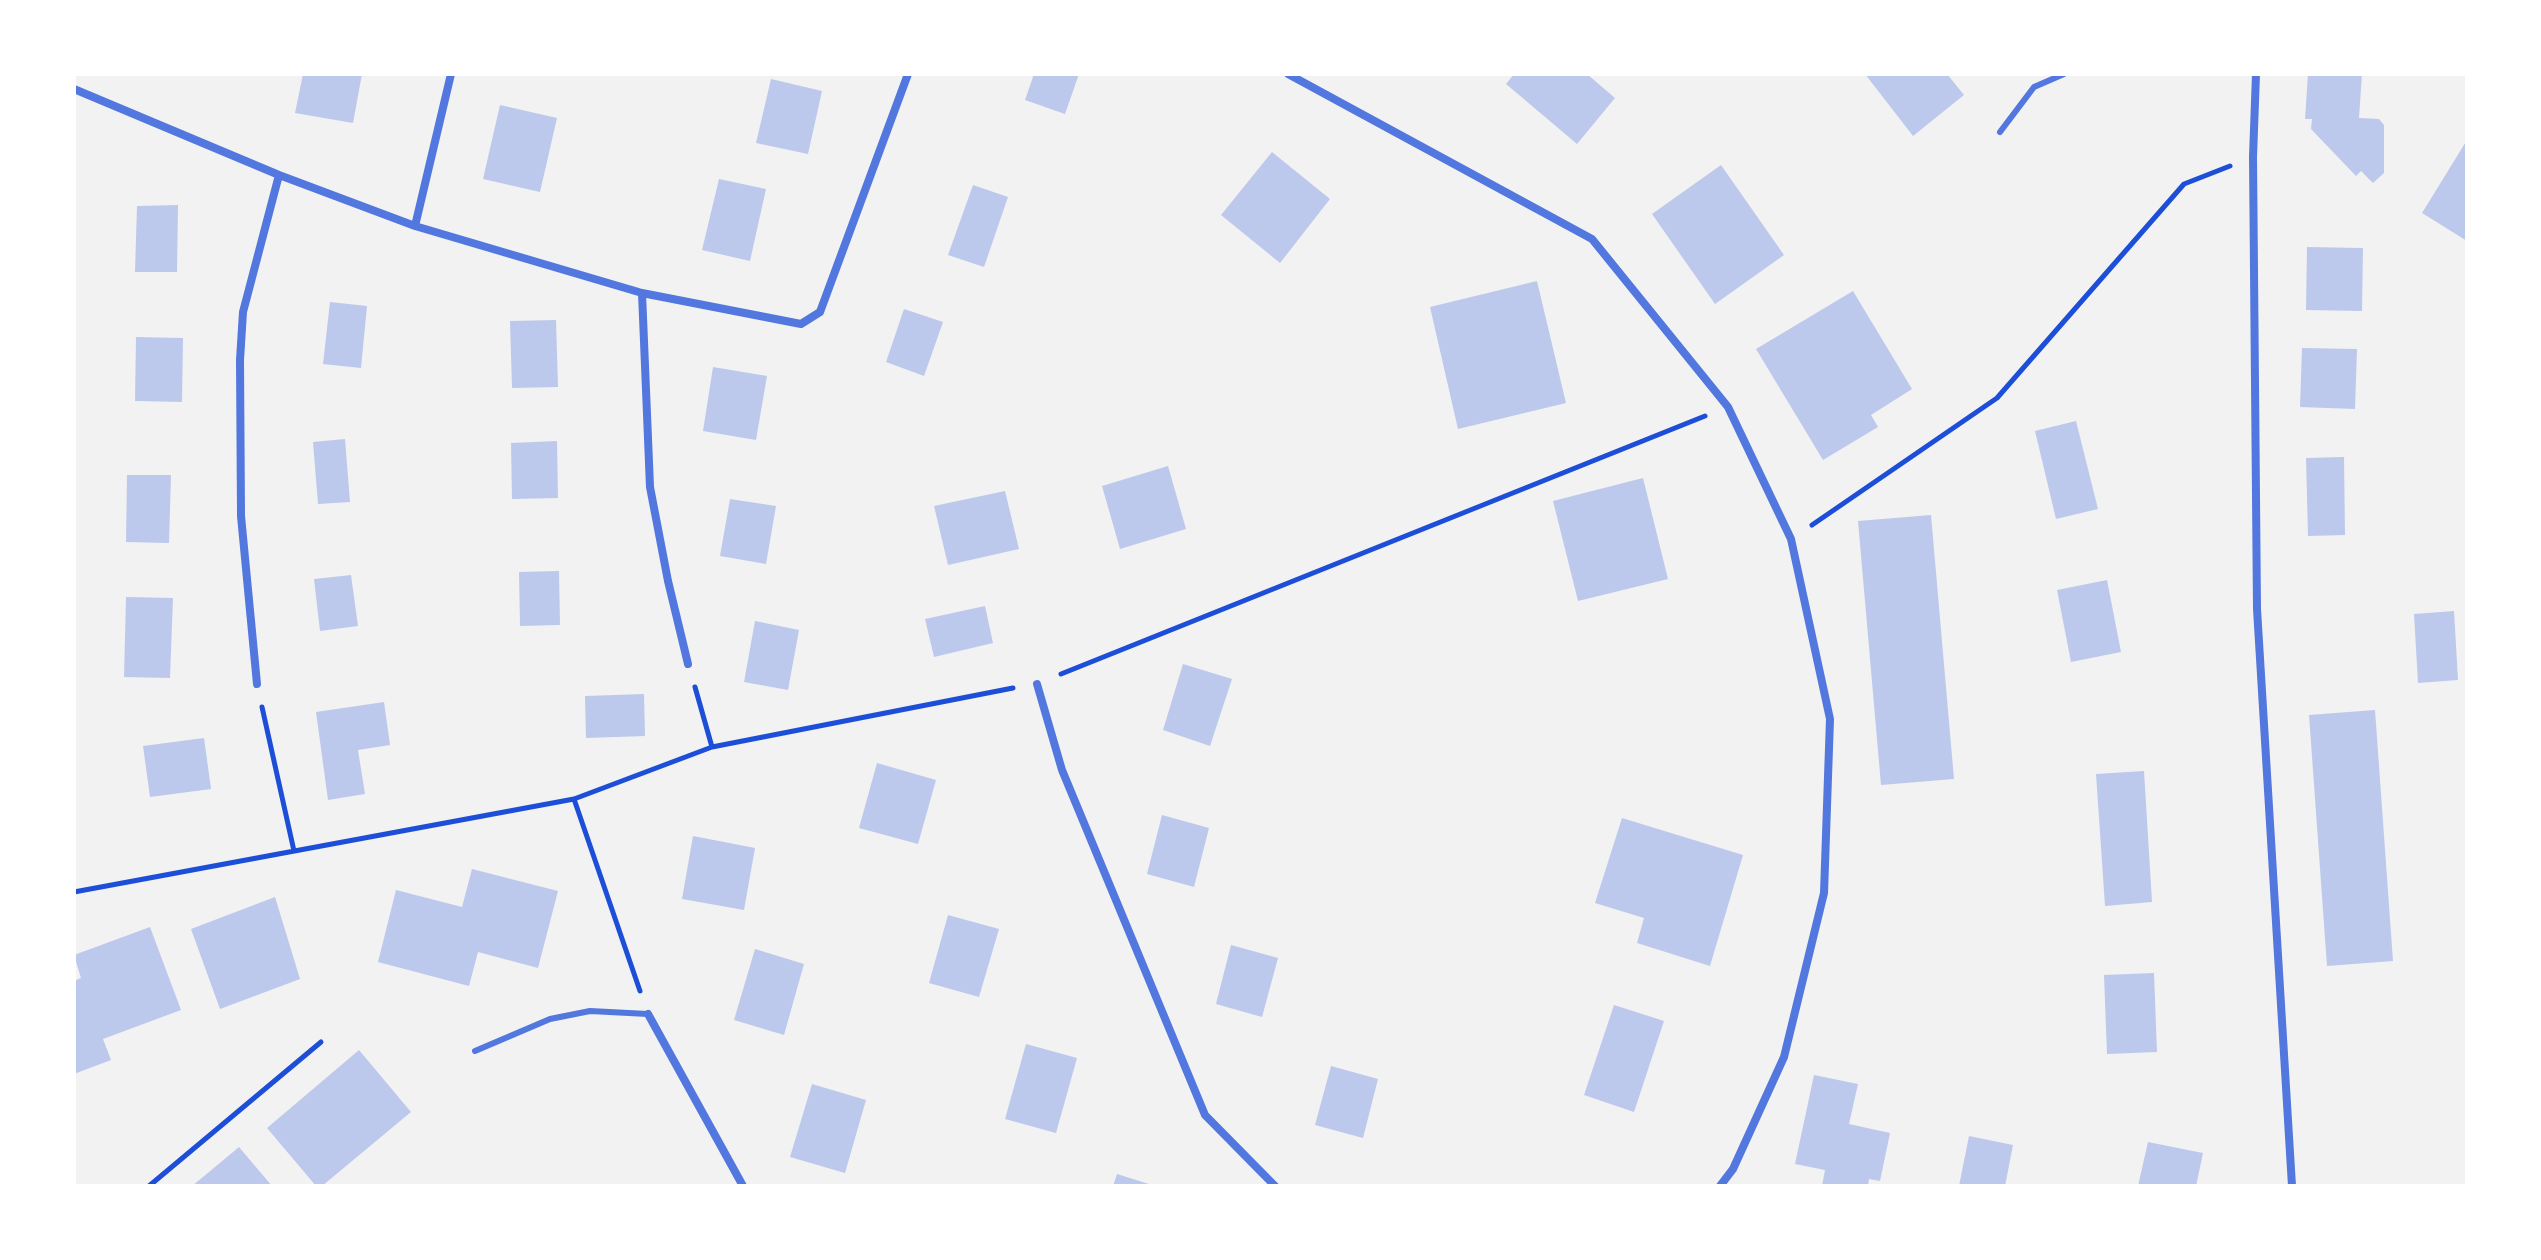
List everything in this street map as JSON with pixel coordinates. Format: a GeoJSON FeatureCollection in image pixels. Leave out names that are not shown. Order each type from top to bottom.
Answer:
{"type":"FeatureCollection","features":[{"type":"Feature","properties":{"kind":"street"},"geometry":{"type":"LineString","coordinates":[[415,226],[451,74]]}},
{"type":"Feature","properties":{"kind":"street"},"geometry":{"type":"LineString","coordinates":[[74,89],[279,175],[415,226],[642,293],[801,324],[820,312],[908,74]]}},
{"type":"Feature","properties":{"kind":"street"},"geometry":{"type":"LineString","coordinates":[[1288,74],[1592,239],[1728,407],[1791,539],[1830,719],[1824,893],[1784,1057],[1733,1169],[1720,1186]]}},
{"type":"Feature","properties":{"kind":"street"},"geometry":{"type":"LineString","coordinates":[[2256,74],[2253,157],[2257,609],[2292,1186]]}},
{"type":"Feature","properties":{"kind":"street"},"geometry":{"type":"LineString","coordinates":[[257,684],[241,516],[240,360],[243,312],[279,175]]}},
{"type":"Feature","properties":{"kind":"street"},"geometry":{"type":"LineString","coordinates":[[642,293],[650,487],[688,664]]}},
{"type":"Feature","properties":{"kind":"street"},"geometry":{"type":"LineString","coordinates":[[1037,684],[1062,770],[1205,1115],[1275,1186]]}},
{"type":"Feature","properties":{"kind":"street"},"geometry":{"type":"LineString","coordinates":[[648,1014],[743,1186]]}},
{"type":"Feature","properties":{"kind":"lane"},"geometry":{"type":"LineString","coordinates":[[2000,132],[2034,87],[2064,74]]}},
{"type":"Feature","properties":{"kind":"lane"},"geometry":{"type":"LineString","coordinates":[[475,1051],[550,1019],[590,1011],[648,1014]]}},
{"type":"Feature","properties":{"kind":"path"},"geometry":{"type":"LineString","coordinates":[[1791,539],[1997,398],[2184,184],[2253,157]]}},
{"type":"Feature","properties":{"kind":"path"},"geometry":{"type":"LineString","coordinates":[[74,892],[574,799],[712,747],[1037,684],[1728,407]]}},
{"type":"Feature","properties":{"kind":"path"},"geometry":{"type":"LineString","coordinates":[[688,664],[712,747]]}},
{"type":"Feature","properties":{"kind":"path"},"geometry":{"type":"LineString","coordinates":[[257,684],[294,851]]}},
{"type":"Feature","properties":{"kind":"path"},"geometry":{"type":"LineString","coordinates":[[574,799],[648,1014]]}},
{"type":"Feature","properties":{"kind":"path"},"geometry":{"type":"LineString","coordinates":[[149,1186],[321,1042]]}},
{"type":"Feature","properties":{"kind":"building"},"geometry":{"type":"Polygon","coordinates":[[[303,74],[362,74],[353,123],[295,113],[303,74]]]}},
{"type":"Feature","properties":{"kind":"building"},"geometry":{"type":"Polygon","coordinates":[[[1034,74],[1079,74],[1065,114],[1025,100],[1034,74]]]}},
{"type":"Feature","properties":{"kind":"building"},"geometry":{"type":"Polygon","coordinates":[[[1514,74],[1587,74],[1615,98],[1577,144],[1506,84],[1514,74]]]}},
{"type":"Feature","properties":{"kind":"building"},"geometry":{"type":"Polygon","coordinates":[[[1865,74],[1947,74],[1964,95],[1913,136],[1865,74]]]}},
{"type":"Feature","properties":{"kind":"building"},"geometry":{"type":"Polygon","coordinates":[[[2308,74],[2362,74],[2359,118],[2379,119],[2384,125],[2384,173],[2373,183],[2361,171],[2356,176],[2311,129],[2312,119],[2305,119],[2308,74]]]}},
{"type":"Feature","properties":{"kind":"building"},"geometry":{"type":"Polygon","coordinates":[[[771,79],[822,91],[808,154],[756,143],[771,79]]]}},
{"type":"Feature","properties":{"kind":"building"},"geometry":{"type":"Polygon","coordinates":[[[500,105],[557,118],[540,192],[483,179],[500,105]]]}},
{"type":"Feature","properties":{"kind":"building"},"geometry":{"type":"Polygon","coordinates":[[[2467,140],[2467,241],[2422,213],[2467,140]]]}},
{"type":"Feature","properties":{"kind":"building"},"geometry":{"type":"Polygon","coordinates":[[[1272,152],[1330,199],[1280,263],[1221,215],[1272,152]]]}},
{"type":"Feature","properties":{"kind":"building"},"geometry":{"type":"Polygon","coordinates":[[[1721,165],[1784,255],[1715,304],[1652,214],[1721,165]]]}},
{"type":"Feature","properties":{"kind":"building"},"geometry":{"type":"Polygon","coordinates":[[[719,179],[766,189],[750,261],[702,250],[719,179]]]}},
{"type":"Feature","properties":{"kind":"building"},"geometry":{"type":"Polygon","coordinates":[[[973,185],[1008,197],[984,267],[948,255],[973,185]]]}},
{"type":"Feature","properties":{"kind":"building"},"geometry":{"type":"Polygon","coordinates":[[[178,205],[177,272],[135,272],[137,206],[178,205]]]}},
{"type":"Feature","properties":{"kind":"building"},"geometry":{"type":"Polygon","coordinates":[[[2307,247],[2363,248],[2362,311],[2306,310],[2307,247]]]}},
{"type":"Feature","properties":{"kind":"building"},"geometry":{"type":"Polygon","coordinates":[[[1537,281],[1566,403],[1458,429],[1430,307],[1537,281]]]}},
{"type":"Feature","properties":{"kind":"building"},"geometry":{"type":"Polygon","coordinates":[[[1853,291],[1912,389],[1871,415],[1878,427],[1823,460],[1756,349],[1853,291]]]}},
{"type":"Feature","properties":{"kind":"building"},"geometry":{"type":"Polygon","coordinates":[[[330,302],[367,306],[361,368],[323,364],[330,302]]]}},
{"type":"Feature","properties":{"kind":"building"},"geometry":{"type":"Polygon","coordinates":[[[904,309],[943,322],[924,376],[886,362],[904,309]]]}},
{"type":"Feature","properties":{"kind":"building"},"geometry":{"type":"Polygon","coordinates":[[[556,320],[558,387],[512,388],[510,321],[556,320]]]}},
{"type":"Feature","properties":{"kind":"building"},"geometry":{"type":"Polygon","coordinates":[[[136,337],[183,338],[182,402],[135,401],[136,337]]]}},
{"type":"Feature","properties":{"kind":"building"},"geometry":{"type":"Polygon","coordinates":[[[2302,348],[2357,349],[2355,409],[2300,407],[2302,348]]]}},
{"type":"Feature","properties":{"kind":"building"},"geometry":{"type":"Polygon","coordinates":[[[713,367],[767,376],[756,440],[703,431],[713,367]]]}},
{"type":"Feature","properties":{"kind":"building"},"geometry":{"type":"Polygon","coordinates":[[[2076,421],[2098,509],[2056,519],[2035,431],[2076,421]]]}},
{"type":"Feature","properties":{"kind":"building"},"geometry":{"type":"Polygon","coordinates":[[[345,439],[350,502],[318,504],[313,442],[345,439]]]}},
{"type":"Feature","properties":{"kind":"building"},"geometry":{"type":"Polygon","coordinates":[[[557,441],[558,498],[512,499],[511,443],[557,441]]]}},
{"type":"Feature","properties":{"kind":"building"},"geometry":{"type":"Polygon","coordinates":[[[2344,457],[2345,535],[2308,536],[2306,458],[2344,457]]]}},
{"type":"Feature","properties":{"kind":"building"},"geometry":{"type":"Polygon","coordinates":[[[1168,466],[1186,529],[1120,549],[1102,486],[1168,466]]]}},
{"type":"Feature","properties":{"kind":"building"},"geometry":{"type":"Polygon","coordinates":[[[127,475],[171,475],[169,543],[126,542],[127,475]]]}},
{"type":"Feature","properties":{"kind":"building"},"geometry":{"type":"Polygon","coordinates":[[[1643,478],[1668,579],[1578,601],[1553,501],[1643,478]]]}},
{"type":"Feature","properties":{"kind":"building"},"geometry":{"type":"Polygon","coordinates":[[[1005,491],[1019,549],[948,565],[934,506],[1005,491]]]}},
{"type":"Feature","properties":{"kind":"building"},"geometry":{"type":"Polygon","coordinates":[[[730,499],[776,506],[766,564],[720,556],[730,499]]]}},
{"type":"Feature","properties":{"kind":"building"},"geometry":{"type":"Polygon","coordinates":[[[1931,515],[1954,779],[1881,785],[1858,521],[1931,515]]]}},
{"type":"Feature","properties":{"kind":"building"},"geometry":{"type":"Polygon","coordinates":[[[559,571],[560,625],[520,626],[519,572],[559,571]]]}},
{"type":"Feature","properties":{"kind":"building"},"geometry":{"type":"Polygon","coordinates":[[[351,575],[358,626],[320,631],[314,579],[351,575]]]}},
{"type":"Feature","properties":{"kind":"building"},"geometry":{"type":"Polygon","coordinates":[[[2107,580],[2121,652],[2071,662],[2057,590],[2107,580]]]}},
{"type":"Feature","properties":{"kind":"building"},"geometry":{"type":"Polygon","coordinates":[[[126,597],[173,598],[170,678],[124,677],[126,597]]]}},
{"type":"Feature","properties":{"kind":"building"},"geometry":{"type":"Polygon","coordinates":[[[985,606],[993,643],[934,657],[925,619],[985,606]]]}},
{"type":"Feature","properties":{"kind":"building"},"geometry":{"type":"Polygon","coordinates":[[[2454,611],[2458,680],[2418,683],[2414,614],[2454,611]]]}},
{"type":"Feature","properties":{"kind":"building"},"geometry":{"type":"Polygon","coordinates":[[[755,621],[799,630],[788,690],[744,682],[755,621]]]}},
{"type":"Feature","properties":{"kind":"building"},"geometry":{"type":"Polygon","coordinates":[[[1183,664],[1232,679],[1210,746],[1163,730],[1183,664]]]}},
{"type":"Feature","properties":{"kind":"building"},"geometry":{"type":"Polygon","coordinates":[[[644,694],[645,736],[586,738],[585,696],[644,694]]]}},
{"type":"Feature","properties":{"kind":"building"},"geometry":{"type":"Polygon","coordinates":[[[384,702],[390,745],[358,750],[365,794],[328,800],[316,712],[384,702]]]}},
{"type":"Feature","properties":{"kind":"building"},"geometry":{"type":"Polygon","coordinates":[[[2375,710],[2393,961],[2327,966],[2309,715],[2375,710]]]}},
{"type":"Feature","properties":{"kind":"building"},"geometry":{"type":"Polygon","coordinates":[[[204,738],[211,789],[150,797],[143,746],[204,738]]]}},
{"type":"Feature","properties":{"kind":"building"},"geometry":{"type":"Polygon","coordinates":[[[877,763],[936,780],[918,844],[859,828],[877,763]]]}},
{"type":"Feature","properties":{"kind":"building"},"geometry":{"type":"Polygon","coordinates":[[[2144,771],[2152,902],[2105,906],[2096,774],[2144,771]]]}},
{"type":"Feature","properties":{"kind":"building"},"geometry":{"type":"Polygon","coordinates":[[[1162,815],[1209,828],[1194,887],[1147,874],[1162,815]]]}},
{"type":"Feature","properties":{"kind":"building"},"geometry":{"type":"Polygon","coordinates":[[[1622,818],[1743,855],[1710,966],[1637,943],[1644,918],[1595,903],[1622,818]]]}},
{"type":"Feature","properties":{"kind":"building"},"geometry":{"type":"Polygon","coordinates":[[[693,836],[755,848],[744,910],[682,899],[693,836]]]}},
{"type":"Feature","properties":{"kind":"building"},"geometry":{"type":"Polygon","coordinates":[[[472,869],[558,891],[538,968],[478,952],[469,986],[378,962],[396,890],[462,907],[472,869]]]}},
{"type":"Feature","properties":{"kind":"building"},"geometry":{"type":"Polygon","coordinates":[[[275,897],[300,979],[220,1009],[191,929],[275,897]]]}},
{"type":"Feature","properties":{"kind":"building"},"geometry":{"type":"Polygon","coordinates":[[[948,915],[999,929],[979,997],[929,983],[948,915]]]}},
{"type":"Feature","properties":{"kind":"building"},"geometry":{"type":"Polygon","coordinates":[[[150,927],[181,1010],[103,1039],[111,1060],[74,1074],[74,981],[81,978],[74,955],[150,927]]]}},
{"type":"Feature","properties":{"kind":"building"},"geometry":{"type":"Polygon","coordinates":[[[1231,945],[1278,958],[1262,1017],[1216,1004],[1231,945]]]}},
{"type":"Feature","properties":{"kind":"building"},"geometry":{"type":"Polygon","coordinates":[[[755,949],[804,964],[784,1035],[734,1020],[755,949]]]}},
{"type":"Feature","properties":{"kind":"building"},"geometry":{"type":"Polygon","coordinates":[[[2154,973],[2157,1052],[2107,1054],[2104,975],[2154,973]]]}},
{"type":"Feature","properties":{"kind":"building"},"geometry":{"type":"Polygon","coordinates":[[[1614,1005],[1664,1021],[1634,1112],[1584,1095],[1614,1005]]]}},
{"type":"Feature","properties":{"kind":"building"},"geometry":{"type":"Polygon","coordinates":[[[1026,1044],[1077,1058],[1056,1133],[1005,1119],[1026,1044]]]}},
{"type":"Feature","properties":{"kind":"building"},"geometry":{"type":"Polygon","coordinates":[[[359,1050],[411,1112],[322,1186],[316,1186],[267,1128],[359,1050]]]}},
{"type":"Feature","properties":{"kind":"building"},"geometry":{"type":"Polygon","coordinates":[[[1331,1066],[1378,1079],[1363,1138],[1315,1125],[1331,1066]]]}},
{"type":"Feature","properties":{"kind":"building"},"geometry":{"type":"Polygon","coordinates":[[[1814,1075],[1858,1084],[1849,1124],[1890,1133],[1880,1181],[1869,1179],[1868,1186],[1822,1186],[1825,1170],[1795,1164],[1814,1075]]]}},
{"type":"Feature","properties":{"kind":"building"},"geometry":{"type":"Polygon","coordinates":[[[812,1084],[866,1100],[845,1173],[790,1157],[812,1084]]]}},
{"type":"Feature","properties":{"kind":"building"},"geometry":{"type":"Polygon","coordinates":[[[1969,1136],[2013,1145],[2005,1186],[1959,1186],[1969,1136]]]}},
{"type":"Feature","properties":{"kind":"building"},"geometry":{"type":"Polygon","coordinates":[[[2148,1142],[2203,1153],[2196,1186],[2138,1186],[2148,1142]]]}},
{"type":"Feature","properties":{"kind":"building"},"geometry":{"type":"Polygon","coordinates":[[[239,1147],[272,1186],[192,1186],[209,1172],[239,1147]]]}},
{"type":"Feature","properties":{"kind":"building"},"geometry":{"type":"Polygon","coordinates":[[[1117,1174],[1152,1185],[1152,1186],[1113,1186],[1117,1174]]]}}]}
